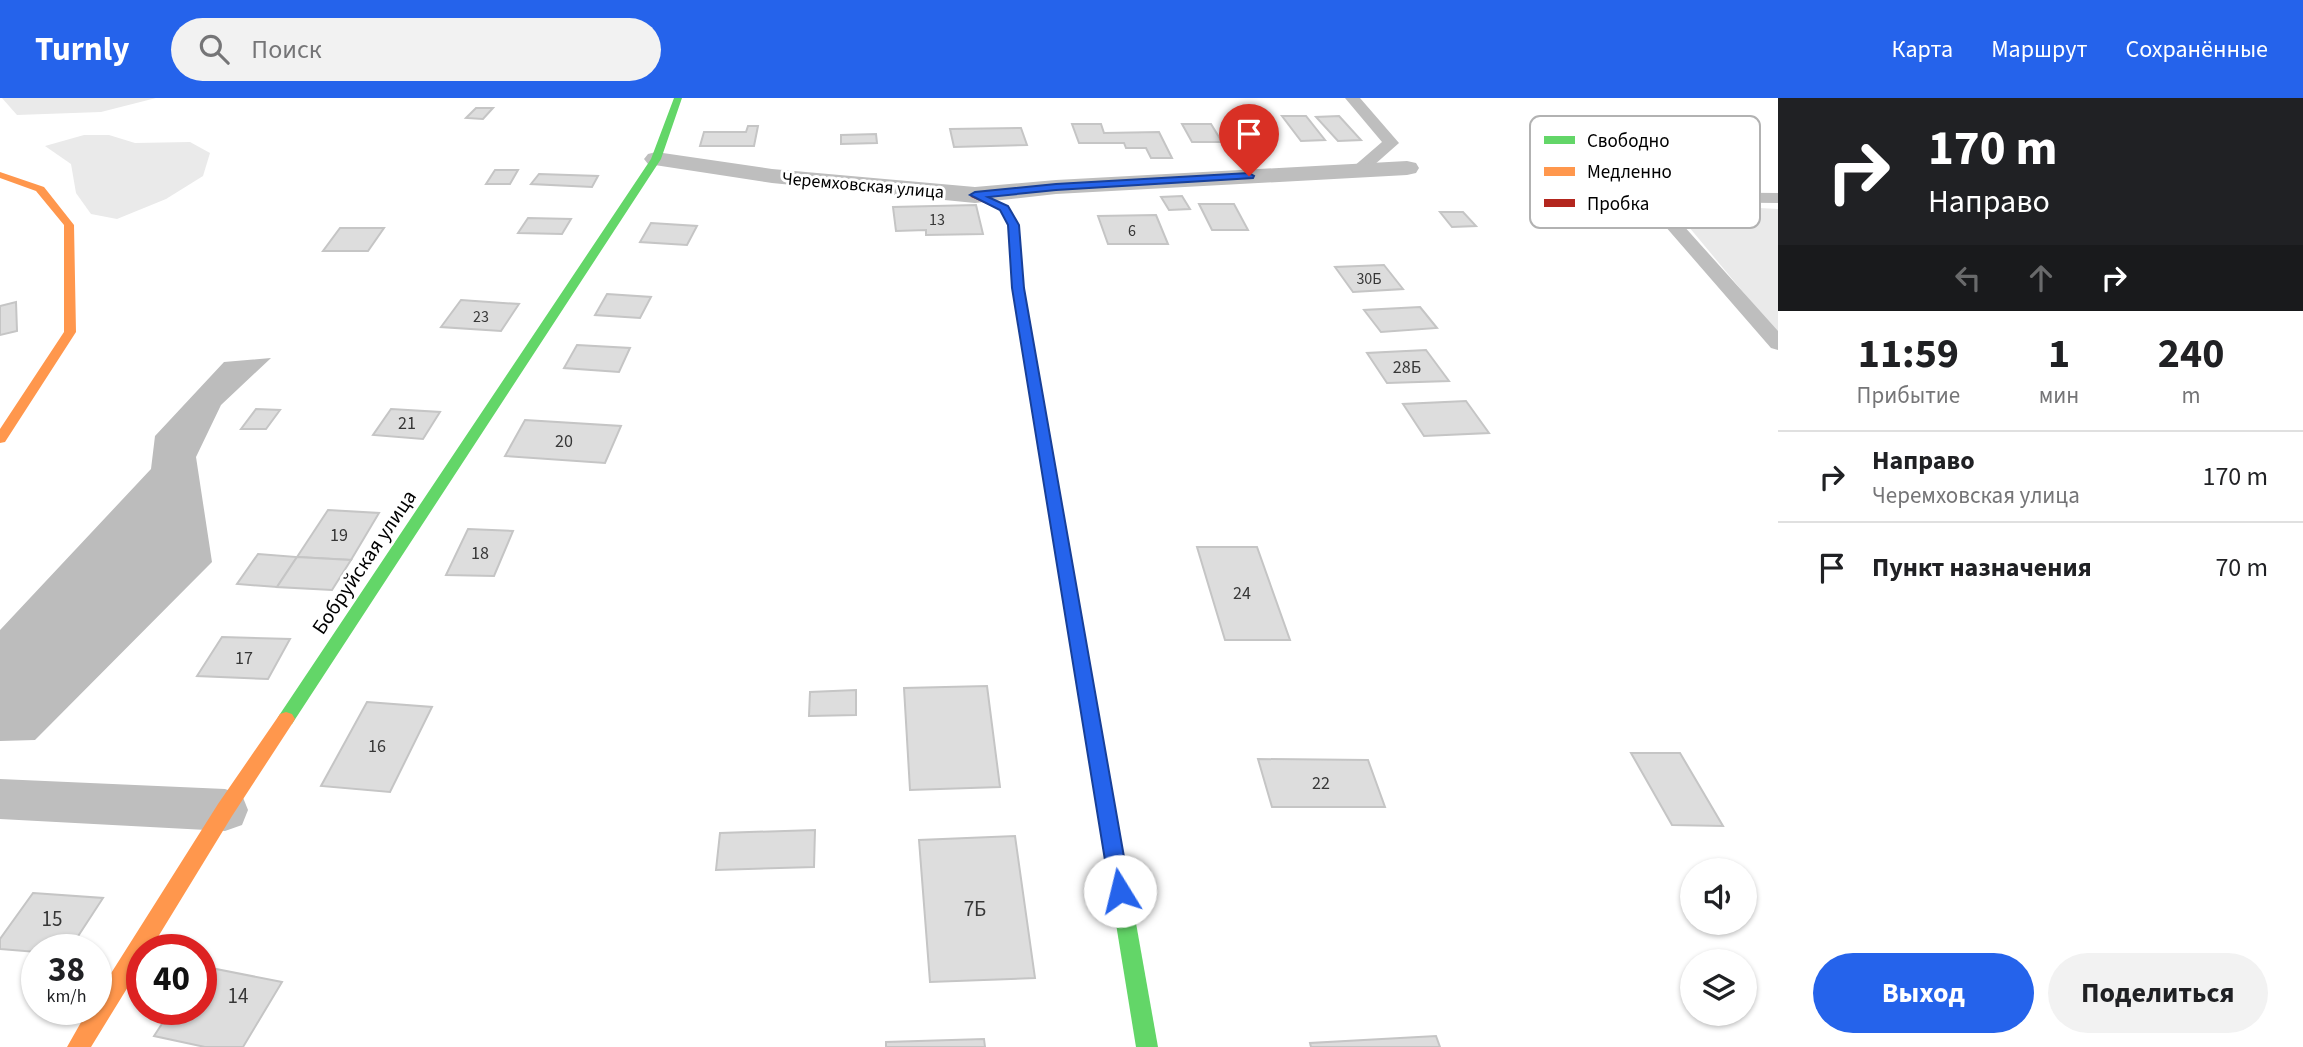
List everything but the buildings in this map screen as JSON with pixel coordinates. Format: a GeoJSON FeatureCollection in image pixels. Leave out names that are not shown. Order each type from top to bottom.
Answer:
{"type":"FeatureCollection","features":[{"type":"Feature","properties":{"kind":"street","name":"Бобруйская улица"},"geometry":{"type":"LineString","coordinates":[[78,1047],[225,810],[656,159],[678,98]]}},
{"type":"Feature","properties":{"kind":"street","name":"Черемховская улица"},"geometry":{"type":"LineString","coordinates":[[656,159],[772,176],[975,195],[1056,187],[1406,168]]}},
{"type":"Feature","properties":{"kind":"street"},"geometry":{"type":"LineString","coordinates":[[0,175],[40,189],[69,225],[71,332],[0,439]]}},
{"type":"Feature","properties":{"kind":"street"},"geometry":{"type":"LineString","coordinates":[[975,195],[1004,208],[1013,225],[1018,288],[1147,1047]]}},
{"type":"Feature","properties":{"kind":"street"},"geometry":{"type":"LineString","coordinates":[[0,800],[225,810]]}},
{"type":"Feature","properties":{"kind":"lane"},"geometry":{"type":"LineString","coordinates":[[1352,98],[1391,143],[1359,170]]}},
{"type":"Feature","properties":{"kind":"lane"},"geometry":{"type":"LineString","coordinates":[[1760,198],[1778,198]]}},
{"type":"Feature","properties":{"kind":"lane"},"geometry":{"type":"LineString","coordinates":[[1676,228],[1778,344]]}},
{"type":"Feature","properties":{"kind":"shaded area"},"geometry":{"type":"Polygon","coordinates":[[[2,98],[156,98],[101,112],[17,115],[2,98]]]}},
{"type":"Feature","properties":{"kind":"shaded area"},"geometry":{"type":"Polygon","coordinates":[[[84,135],[109,135],[135,143],[190,142],[210,153],[203,176],[166,199],[117,219],[91,214],[76,193],[71,164],[45,146],[84,135]]]}},
{"type":"Feature","properties":{"kind":"shaded area"},"geometry":{"type":"Polygon","coordinates":[[[1760,208],[1778,209],[1778,334],[1690,228],[1760,228],[1760,208]]]}},
{"type":"Feature","properties":{"kind":"shaded area"},"geometry":{"type":"Polygon","coordinates":[[[271,358],[221,405],[196,457],[212,562],[35,740],[0,741],[0,630],[151,469],[155,436],[224,362],[271,358]]]}},
{"type":"Feature","properties":{"kind":"traffic: fast"},"geometry":{"type":"LineString","coordinates":[[286,719],[656,159],[678,98]]}},
{"type":"Feature","properties":{"kind":"traffic: fast"},"geometry":{"type":"LineString","coordinates":[[1056,512],[1147,1047]]}},
{"type":"Feature","properties":{"kind":"traffic: slow"},"geometry":{"type":"LineString","coordinates":[[0,175],[40,189],[69,225],[70,332],[0,439]]}},
{"type":"Feature","properties":{"kind":"traffic: slow"},"geometry":{"type":"LineString","coordinates":[[78,1047],[225,810],[286,719]]}},
{"type":"Feature","properties":{"kind":"traffic: jam"},"geometry":{"type":"LineString","coordinates":[[975,195],[1004,208],[1013,225],[1018,288],[1056,512]]}},
{"type":"Feature","properties":{"kind":"route"},"geometry":{"type":"LineString","coordinates":[[1120,891],[1018,288],[1013,225],[1004,208],[975,195],[1056,187],[1249,176]]}}]}
